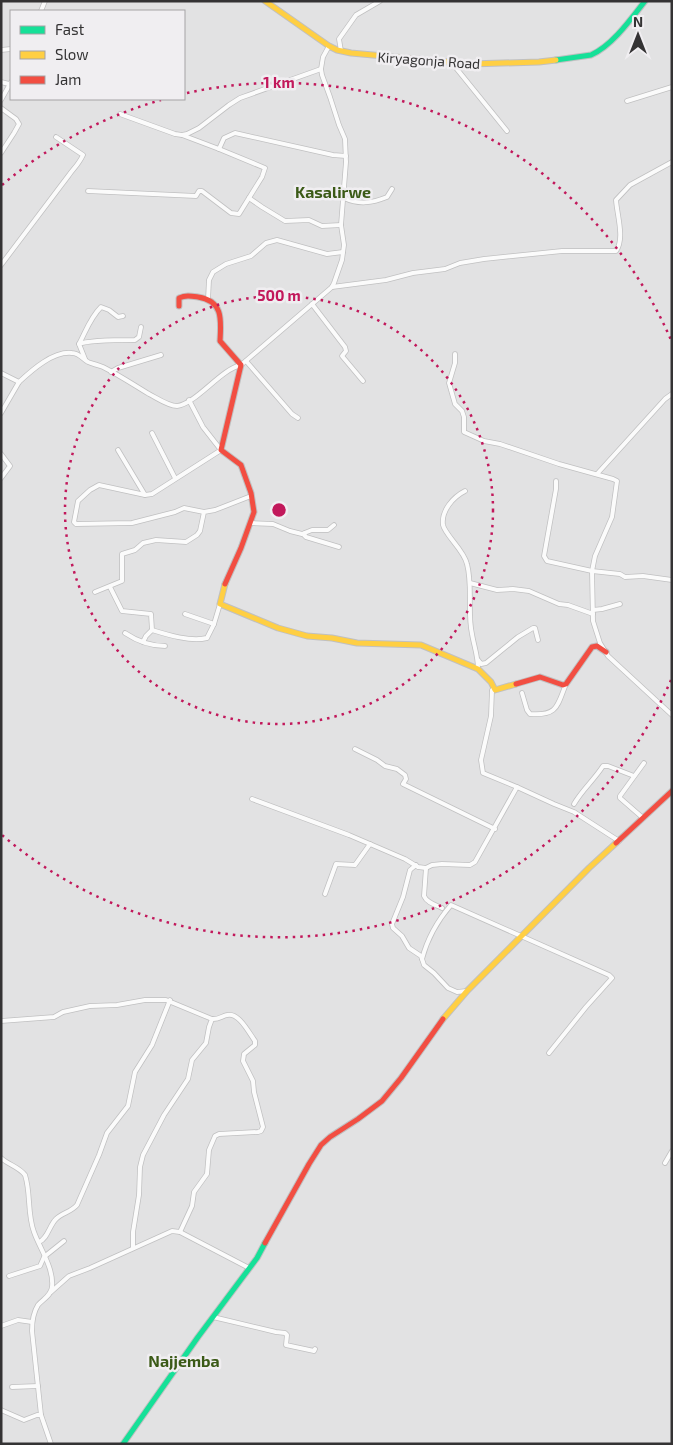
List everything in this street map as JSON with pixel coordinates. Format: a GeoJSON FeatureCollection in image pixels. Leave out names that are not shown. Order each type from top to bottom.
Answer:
{"type":"FeatureCollection","features":[{"type":"Feature","properties":{"kind":"street","name":"Kiryagonja Road"},"geometry":{"type":"LineString","coordinates":[[265,1],[329,46],[340,51],[351,54],[423,59],[452,64],[539,62],[591,55],[620,33],[644,1]]}},
{"type":"Feature","properties":{"kind":"street"},"geometry":{"type":"LineString","coordinates":[[340,51],[339,39],[356,15],[380,1]]}},
{"type":"Feature","properties":{"kind":"street"},"geometry":{"type":"LineString","coordinates":[[1,413],[19,382],[55,356],[73,353],[167,403],[180,405],[232,368],[244,363],[332,287],[343,252],[341,225],[346,156],[345,139],[335,116],[321,69],[323,56],[329,46]]}},
{"type":"Feature","properties":{"kind":"street"},"geometry":{"type":"LineString","coordinates":[[452,64],[507,131]]}},
{"type":"Feature","properties":{"kind":"street"},"geometry":{"type":"LineString","coordinates":[[182,136],[199,128],[229,104],[240,98],[321,69]]}},
{"type":"Feature","properties":{"kind":"street"},"geometry":{"type":"LineString","coordinates":[[1,82],[10,83],[1,100]]}},
{"type":"Feature","properties":{"kind":"street"},"geometry":{"type":"LineString","coordinates":[[626,101],[672,87]]}},
{"type":"Feature","properties":{"kind":"street"},"geometry":{"type":"LineString","coordinates":[[1,108],[16,119],[19,124],[1,153]]}},
{"type":"Feature","properties":{"kind":"street"},"geometry":{"type":"LineString","coordinates":[[88,191],[196,196],[199,191],[202,191],[231,214],[236,215],[239,214],[265,170],[265,168],[218,149],[120,114]]}},
{"type":"Feature","properties":{"kind":"street"},"geometry":{"type":"LineString","coordinates":[[218,149],[224,138],[235,132],[334,155],[346,156]]}},
{"type":"Feature","properties":{"kind":"street"},"geometry":{"type":"LineString","coordinates":[[1,265],[68,175],[79,165],[83,155],[56,137]]}},
{"type":"Feature","properties":{"kind":"street"},"geometry":{"type":"LineString","coordinates":[[332,287],[386,280],[413,273],[445,269],[460,263],[477,260],[562,251],[616,251],[621,240],[616,200],[630,185],[672,162]]}},
{"type":"Feature","properties":{"kind":"street"},"geometry":{"type":"LineString","coordinates":[[344,198],[359,203],[377,201],[387,197],[392,189]]}},
{"type":"Feature","properties":{"kind":"street"},"geometry":{"type":"LineString","coordinates":[[249,198],[285,221],[309,220],[322,226],[341,225]]}},
{"type":"Feature","properties":{"kind":"street"},"geometry":{"type":"LineString","coordinates":[[208,299],[209,280],[213,272],[226,264],[251,256],[266,243],[277,240],[327,254],[343,252]]}},
{"type":"Feature","properties":{"kind":"street"},"geometry":{"type":"LineString","coordinates":[[179,306],[179,298],[182,296],[203,297],[212,301],[220,314],[220,341],[298,418]]}},
{"type":"Feature","properties":{"kind":"street"},"geometry":{"type":"LineString","coordinates":[[312,304],[345,347],[346,351],[342,356],[363,381]]}},
{"type":"Feature","properties":{"kind":"street"},"geometry":{"type":"LineString","coordinates":[[86,361],[80,344],[89,323],[100,307],[109,310],[118,317],[123,316]]}},
{"type":"Feature","properties":{"kind":"street"},"geometry":{"type":"LineString","coordinates":[[80,344],[86,341],[135,340],[139,336],[141,327]]}},
{"type":"Feature","properties":{"kind":"street"},"geometry":{"type":"LineString","coordinates":[[456,354],[456,362],[449,383],[455,404],[462,411],[464,417],[464,432],[484,441],[500,444],[552,462],[616,480],[618,484],[612,517],[595,556],[592,572],[594,627],[604,650],[614,663],[672,715]]}},
{"type":"Feature","properties":{"kind":"street"},"geometry":{"type":"LineString","coordinates":[[111,372],[118,368],[161,355]]}},
{"type":"Feature","properties":{"kind":"street"},"geometry":{"type":"LineString","coordinates":[[244,363],[221,450],[152,494],[144,495],[99,485],[78,501],[74,522],[76,524],[132,523],[184,508],[204,512],[215,510],[251,496]]}},
{"type":"Feature","properties":{"kind":"street"},"geometry":{"type":"LineString","coordinates":[[1,372],[19,382]]}},
{"type":"Feature","properties":{"kind":"street"},"geometry":{"type":"LineString","coordinates":[[597,474],[665,399],[672,394]]}},
{"type":"Feature","properties":{"kind":"street"},"geometry":{"type":"LineString","coordinates":[[152,630],[168,635],[207,638],[214,624],[224,585],[238,555],[254,512],[241,465],[221,450],[203,428],[189,400]]}},
{"type":"Feature","properties":{"kind":"street"},"geometry":{"type":"LineString","coordinates":[[152,433],[175,478]]}},
{"type":"Feature","properties":{"kind":"street"},"geometry":{"type":"LineString","coordinates":[[118,450],[144,495]]}},
{"type":"Feature","properties":{"kind":"street"},"geometry":{"type":"LineString","coordinates":[[1,454],[10,466],[1,478]]}},
{"type":"Feature","properties":{"kind":"street"},"geometry":{"type":"LineString","coordinates":[[556,481],[544,558],[549,562],[592,572],[672,580]]}},
{"type":"Feature","properties":{"kind":"street"},"geometry":{"type":"LineString","coordinates":[[465,491],[458,494],[449,504],[444,514],[443,524],[467,564],[470,582],[471,634],[478,660],[478,668]]}},
{"type":"Feature","properties":{"kind":"street"},"geometry":{"type":"LineString","coordinates":[[95,592],[122,581],[122,554],[135,550],[143,543],[156,540],[186,542],[200,531],[204,512]]}},
{"type":"Feature","properties":{"kind":"street"},"geometry":{"type":"LineString","coordinates":[[251,523],[273,524],[302,534],[312,530],[328,530],[334,525]]}},
{"type":"Feature","properties":{"kind":"street"},"geometry":{"type":"LineString","coordinates":[[305,533],[306,537],[339,547]]}},
{"type":"Feature","properties":{"kind":"street"},"geometry":{"type":"LineString","coordinates":[[470,582],[497,590],[513,589],[529,592],[559,604],[593,612],[620,604]]}},
{"type":"Feature","properties":{"kind":"street"},"geometry":{"type":"LineString","coordinates":[[110,587],[122,611],[151,614],[152,630],[143,642]]}},
{"type":"Feature","properties":{"kind":"street"},"geometry":{"type":"LineString","coordinates":[[220,604],[290,632],[357,643],[421,645],[478,668],[494,689]]}},
{"type":"Feature","properties":{"kind":"street"},"geometry":{"type":"LineString","coordinates":[[185,614],[214,624]]}},
{"type":"Feature","properties":{"kind":"street"},"geometry":{"type":"LineString","coordinates":[[478,660],[481,664],[486,663],[518,637],[533,628],[535,628],[538,640]]}},
{"type":"Feature","properties":{"kind":"street"},"geometry":{"type":"LineString","coordinates":[[125,633],[155,646],[165,646]]}},
{"type":"Feature","properties":{"kind":"street"},"geometry":{"type":"LineString","coordinates":[[522,694],[530,714],[553,711],[566,684],[592,647],[597,646],[606,652]]}},
{"type":"Feature","properties":{"kind":"street"},"geometry":{"type":"LineString","coordinates":[[494,689],[502,689],[540,677],[563,685],[566,684]]}},
{"type":"Feature","properties":{"kind":"street"},"geometry":{"type":"LineString","coordinates":[[494,689],[492,690],[491,716],[481,760],[483,773],[574,812],[619,841]]}},
{"type":"Feature","properties":{"kind":"street"},"geometry":{"type":"LineString","coordinates":[[355,749],[385,766],[397,769],[405,776],[406,779],[403,784],[495,829]]}},
{"type":"Feature","properties":{"kind":"street"},"geometry":{"type":"LineString","coordinates":[[644,763],[620,798],[644,818]]}},
{"type":"Feature","properties":{"kind":"street"},"geometry":{"type":"LineString","coordinates":[[574,804],[603,766],[608,766],[634,776]]}},
{"type":"Feature","properties":{"kind":"street"},"geometry":{"type":"LineString","coordinates":[[252,799],[370,844],[426,868],[442,864],[473,864],[495,829],[517,787]]}},
{"type":"Feature","properties":{"kind":"street"},"geometry":{"type":"LineString","coordinates":[[123,1444],[265,1245],[309,1164],[321,1146],[330,1137],[384,1099],[440,1023],[467,991],[588,868],[672,791]]}},
{"type":"Feature","properties":{"kind":"street"},"geometry":{"type":"LineString","coordinates":[[325,894],[334,866],[338,864],[355,866],[370,844]]}},
{"type":"Feature","properties":{"kind":"street"},"geometry":{"type":"LineString","coordinates":[[416,865],[410,870],[392,926],[402,936],[409,948],[418,954],[424,965],[448,988],[457,992],[467,991]]}},
{"type":"Feature","properties":{"kind":"street"},"geometry":{"type":"LineString","coordinates":[[426,868],[425,899],[442,908]]}},
{"type":"Feature","properties":{"kind":"street"},"geometry":{"type":"LineString","coordinates":[[422,959],[426,945],[451,905],[611,976],[612,978],[549,1053]]}},
{"type":"Feature","properties":{"kind":"street"},"geometry":{"type":"LineString","coordinates":[[1,1020],[54,1017],[63,1012],[90,1006],[117,1005],[144,1000],[170,1000],[216,1020],[230,1014],[237,1016],[255,1041],[255,1044],[244,1054],[242,1061],[253,1081],[263,1127],[258,1132],[219,1134],[215,1136],[209,1150],[207,1174],[193,1194],[192,1204],[180,1232]]}},
{"type":"Feature","properties":{"kind":"street"},"geometry":{"type":"LineString","coordinates":[[39,1242],[43,1240],[58,1218],[71,1211],[77,1205],[100,1155],[107,1133],[128,1106],[135,1072],[152,1044],[170,1000]]}},
{"type":"Feature","properties":{"kind":"street"},"geometry":{"type":"LineString","coordinates":[[133,1248],[141,1162],[164,1115],[188,1079],[192,1060],[205,1045],[212,1019]]}},
{"type":"Feature","properties":{"kind":"street"},"geometry":{"type":"LineString","coordinates":[[665,1163],[672,1152]]}},
{"type":"Feature","properties":{"kind":"street"},"geometry":{"type":"LineString","coordinates":[[1,1158],[20,1169],[25,1175],[33,1229],[52,1279],[50,1294]]}},
{"type":"Feature","properties":{"kind":"street"},"geometry":{"type":"LineString","coordinates":[[50,1444],[42,1415],[32,1338],[32,1322],[38,1306],[70,1276],[174,1231],[180,1232],[249,1268]]}},
{"type":"Feature","properties":{"kind":"street"},"geometry":{"type":"LineString","coordinates":[[9,1276],[38,1267],[44,1257],[64,1241]]}},
{"type":"Feature","properties":{"kind":"street"},"geometry":{"type":"LineString","coordinates":[[212,1318],[285,1333],[287,1335],[286,1345],[314,1351],[315,1349]]}},
{"type":"Feature","properties":{"kind":"street"},"geometry":{"type":"LineString","coordinates":[[1,1326],[18,1320],[32,1322]]}},
{"type":"Feature","properties":{"kind":"street"},"geometry":{"type":"LineString","coordinates":[[12,1387],[38,1386]]}},
{"type":"Feature","properties":{"kind":"street"},"geometry":{"type":"LineString","coordinates":[[1,1410],[24,1420],[42,1415]]}},
{"type":"Feature","properties":{"kind":"traffic: fast"},"geometry":{"type":"LineString","coordinates":[[556,60],[591,55],[599,51],[621,31],[645,1]]}},
{"type":"Feature","properties":{"kind":"traffic: fast"},"geometry":{"type":"LineString","coordinates":[[123,1444],[198,1337],[257,1258],[265,1243]]}},
{"type":"Feature","properties":{"kind":"traffic: slow"},"geometry":{"type":"LineString","coordinates":[[265,1],[329,46],[351,53],[471,64],[556,60]]}},
{"type":"Feature","properties":{"kind":"traffic: slow"},"geometry":{"type":"LineString","coordinates":[[225,584],[220,604],[278,628],[307,636],[357,643],[421,645],[478,669],[491,682],[495,690],[516,684]]}},
{"type":"Feature","properties":{"kind":"traffic: slow"},"geometry":{"type":"LineString","coordinates":[[443,1019],[467,991],[616,843]]}},
{"type":"Feature","properties":{"kind":"traffic: jam"},"geometry":{"type":"LineString","coordinates":[[179,306],[179,298],[186,296],[206,299],[213,303],[219,313],[221,326],[220,341],[241,365],[221,450],[241,465],[251,493],[254,512],[225,584]]}},
{"type":"Feature","properties":{"kind":"traffic: jam"},"geometry":{"type":"LineString","coordinates":[[516,684],[540,677],[563,685],[566,684],[592,647],[597,646],[606,652]]}},
{"type":"Feature","properties":{"kind":"traffic: jam"},"geometry":{"type":"LineString","coordinates":[[616,843],[672,791]]}},
{"type":"Feature","properties":{"kind":"traffic: jam"},"geometry":{"type":"LineString","coordinates":[[265,1243],[321,1145],[382,1101],[401,1078],[443,1019]]}},
{"type":"Feature","properties":{"kind":"district","name":"Kasalirwe"},"geometry":{"type":"Point","coordinates":[333,191]}},
{"type":"Feature","properties":{"kind":"district","name":"Najjemba"},"geometry":{"type":"Point","coordinates":[184,1360]}}]}
